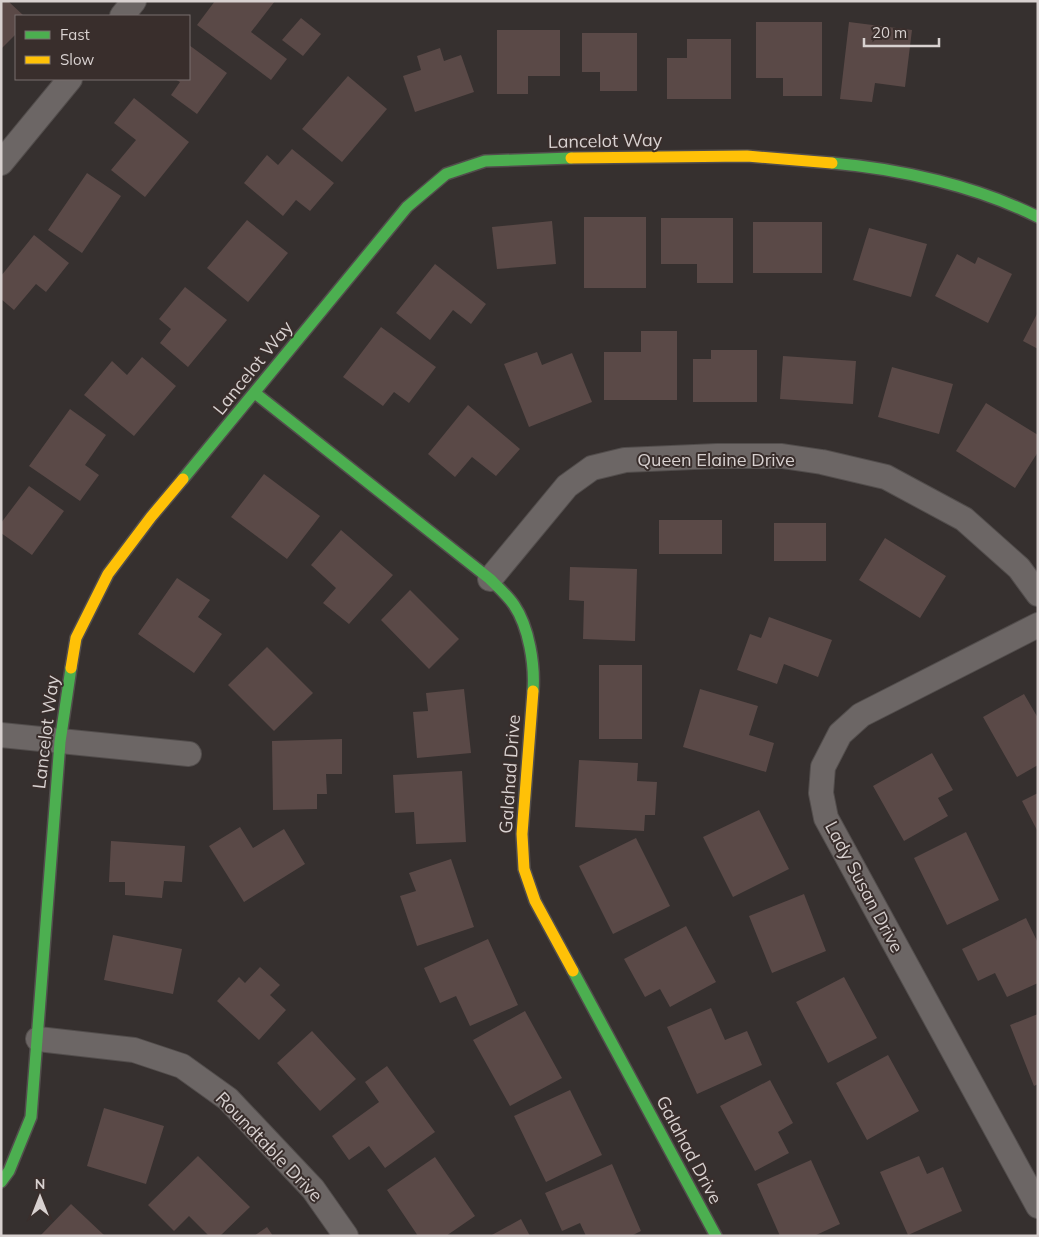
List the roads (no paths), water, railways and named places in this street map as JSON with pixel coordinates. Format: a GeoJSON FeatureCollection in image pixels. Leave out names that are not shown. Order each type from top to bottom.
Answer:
{"type":"FeatureCollection","features":[{"type":"Feature","properties":{"kind":"street"},"geometry":{"type":"LineString","coordinates":[[123,15],[134,1]]}},
{"type":"Feature","properties":{"kind":"street"},"geometry":{"type":"LineString","coordinates":[[1,163],[69,80]]}},
{"type":"Feature","properties":{"kind":"street","name":"Lancelot Way"},"geometry":{"type":"LineString","coordinates":[[1,1182],[9,1171],[30,1117],[38,1039],[60,742],[76,638],[108,574],[157,510],[407,207],[446,174],[485,161],[747,156],[869,166],[951,184],[1022,209],[1038,217]]}},
{"type":"Feature","properties":{"kind":"street","name":"Galahad Drive"},"geometry":{"type":"LineString","coordinates":[[255,393],[490,579],[514,605],[530,642],[534,682],[522,834],[524,869],[535,901],[716,1236]]}},
{"type":"Feature","properties":{"kind":"street","name":"Queen Elaine Drive"},"geometry":{"type":"LineString","coordinates":[[490,579],[567,486],[592,468],[625,460],[718,456],[782,456],[822,462],[886,477],[964,519],[1019,568],[1038,594]]}},
{"type":"Feature","properties":{"kind":"street","name":"Lady Susan Drive"},"geometry":{"type":"LineString","coordinates":[[1038,625],[861,715],[840,734],[823,767],[821,793],[826,818],[1038,1206]]}},
{"type":"Feature","properties":{"kind":"street"},"geometry":{"type":"LineString","coordinates":[[1,735],[189,754]]}},
{"type":"Feature","properties":{"kind":"street","name":"Roundtable Drive"},"geometry":{"type":"LineString","coordinates":[[38,1039],[134,1050],[182,1066],[228,1100],[313,1189],[346,1236]]}}]}
